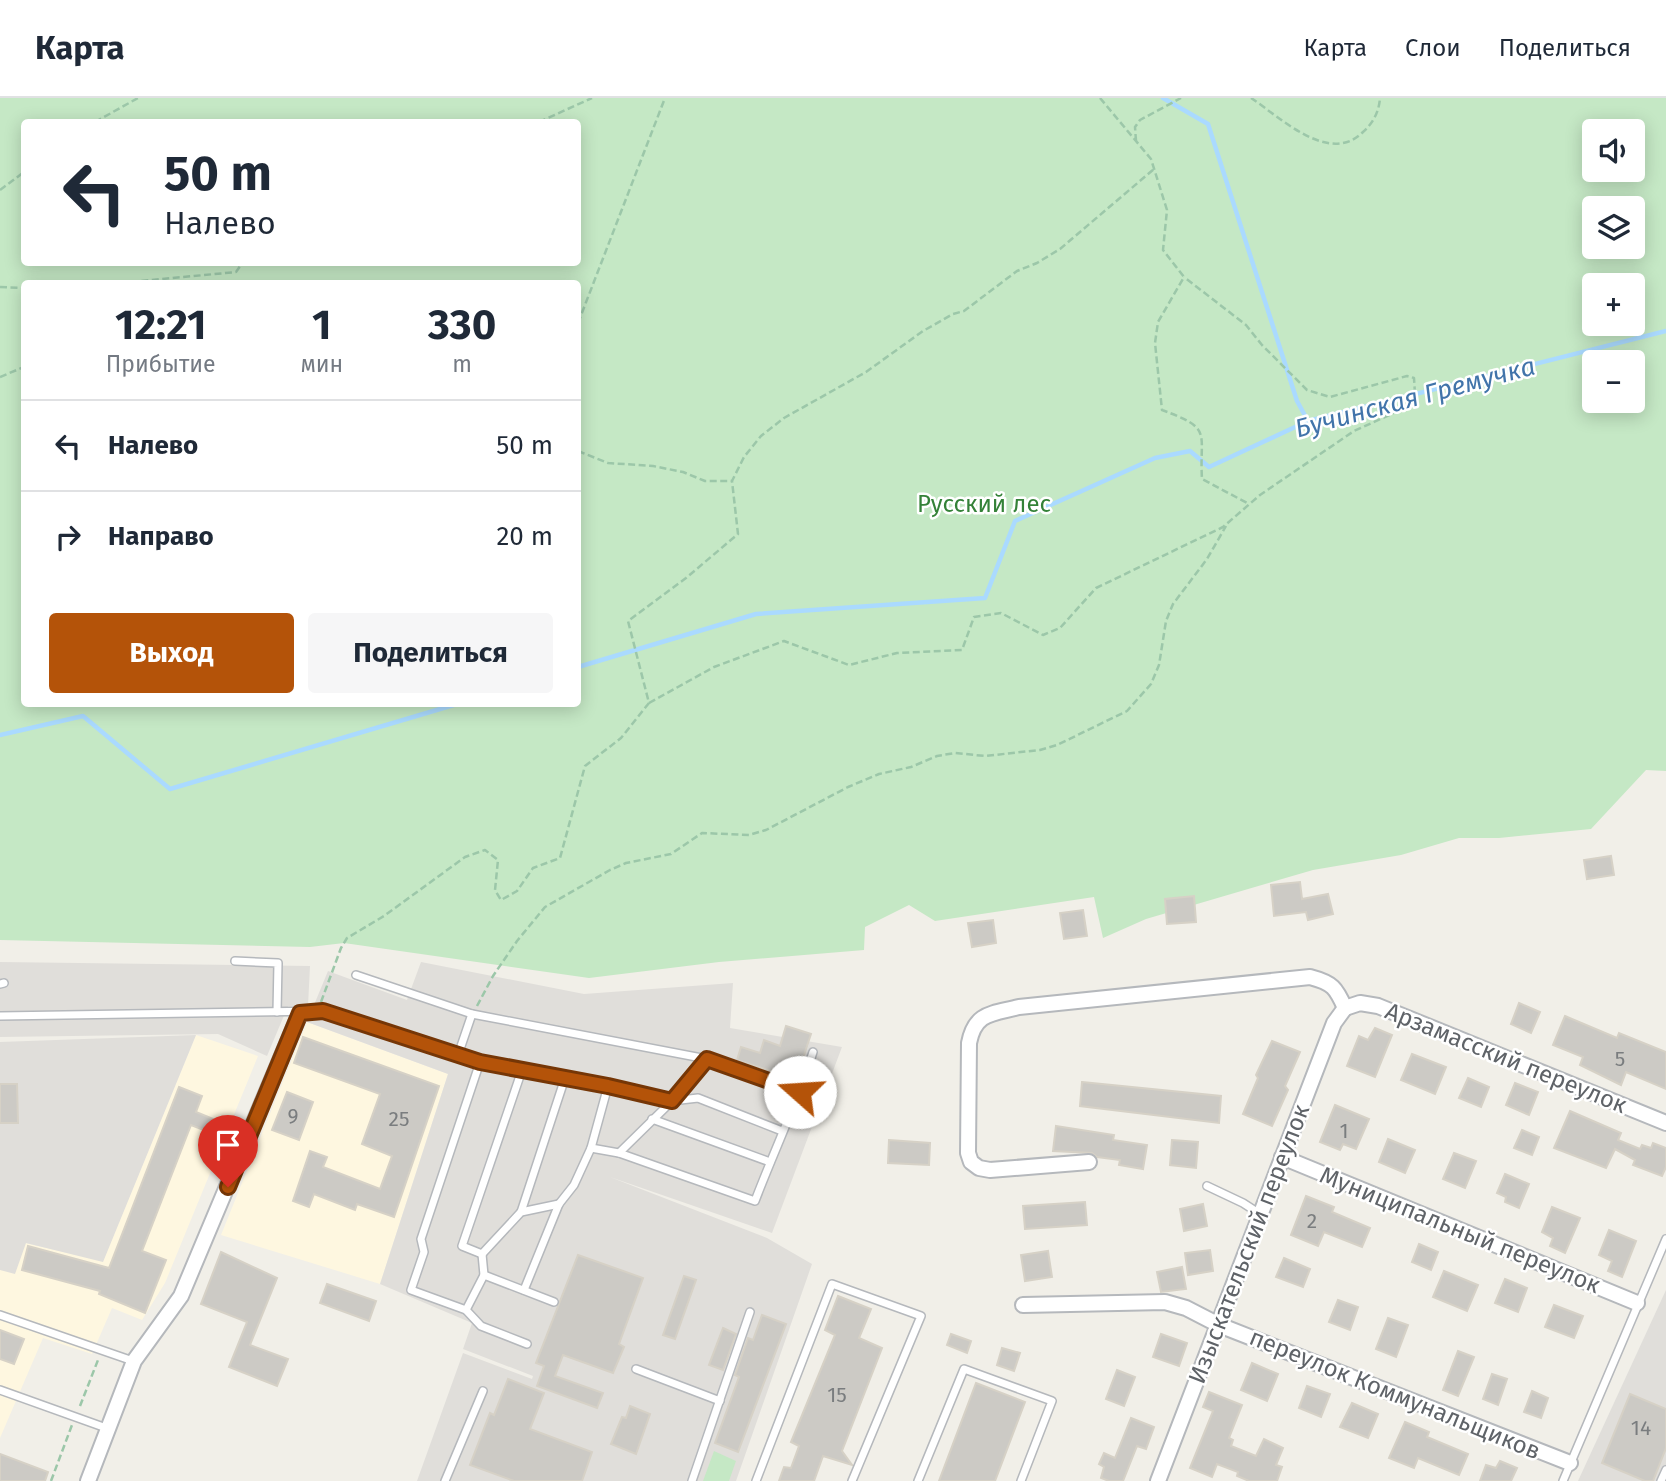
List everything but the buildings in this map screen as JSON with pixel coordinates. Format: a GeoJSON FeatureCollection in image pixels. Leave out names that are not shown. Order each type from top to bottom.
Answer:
{"type":"FeatureCollection","features":[{"type":"Feature","properties":{"kind":"street"},"geometry":{"type":"LineString","coordinates":[[1089,1162],[990,1170],[979,1168],[971,1162],[968,1153],[969,1042],[972,1028],[982,1016],[1018,1007],[1310,976],[1330,984],[1338,991],[1345,1008]]}},
{"type":"Feature","properties":{"kind":"street","name":"Арзамасский переулок"},"geometry":{"type":"LineString","coordinates":[[1345,1008],[1360,1003],[1378,1006],[1666,1123]]}},
{"type":"Feature","properties":{"kind":"street","name":"Изыскательский переулок"},"geometry":{"type":"LineString","coordinates":[[1158,1481],[1334,1023],[1345,1008]]}},
{"type":"Feature","properties":{"kind":"street"},"geometry":{"type":"LineString","coordinates":[[88,1481],[134,1361],[181,1296],[300,1013]]}},
{"type":"Feature","properties":{"kind":"street","name":"Муниципальный переулок"},"geometry":{"type":"LineString","coordinates":[[1282,1157],[1637,1303]]}},
{"type":"Feature","properties":{"kind":"street","name":"переулок Коммунальщиков"},"geometry":{"type":"LineString","coordinates":[[1023,1305],[1165,1302],[1186,1308],[1219,1325],[1570,1464]]}},
{"type":"Feature","properties":{"kind":"lane"},"geometry":{"type":"LineString","coordinates":[[235,961],[278,963],[278,1012]]}},
{"type":"Feature","properties":{"kind":"lane"},"geometry":{"type":"LineString","coordinates":[[356,975],[472,1014],[707,1059],[800,1092]]}},
{"type":"Feature","properties":{"kind":"lane"},"geometry":{"type":"LineString","coordinates":[[0,1016],[323,1011],[480,1062],[672,1101],[698,1098],[782,1131]]}},
{"type":"Feature","properties":{"kind":"lane"},"geometry":{"type":"LineString","coordinates":[[458,1055],[472,1014]]}},
{"type":"Feature","properties":{"kind":"lane"},"geometry":{"type":"LineString","coordinates":[[591,1148],[619,1153],[755,1201],[800,1092],[813,1052]]}},
{"type":"Feature","properties":{"kind":"lane"},"geometry":{"type":"LineString","coordinates":[[619,1153],[672,1101],[707,1059]]}},
{"type":"Feature","properties":{"kind":"lane"},"geometry":{"type":"LineString","coordinates":[[480,1062],[421,1239],[424,1252],[411,1290],[466,1310],[481,1326],[527,1344]]}},
{"type":"Feature","properties":{"kind":"lane"},"geometry":{"type":"LineString","coordinates":[[481,1254],[462,1246],[522,1070]]}},
{"type":"Feature","properties":{"kind":"lane"},"geometry":{"type":"LineString","coordinates":[[481,1254],[521,1212],[565,1078]]}},
{"type":"Feature","properties":{"kind":"lane"},"geometry":{"type":"LineString","coordinates":[[524,1290],[559,1204],[574,1185],[591,1148],[608,1086]]}},
{"type":"Feature","properties":{"kind":"lane"},"geometry":{"type":"LineString","coordinates":[[652,1119],[770,1162]]}},
{"type":"Feature","properties":{"kind":"lane"},"geometry":{"type":"LineString","coordinates":[[1207,1186],[1260,1214]]}},
{"type":"Feature","properties":{"kind":"lane"},"geometry":{"type":"LineString","coordinates":[[521,1212],[559,1204]]}},
{"type":"Feature","properties":{"kind":"lane"},"geometry":{"type":"LineString","coordinates":[[1563,1481],[1666,1239]]}},
{"type":"Feature","properties":{"kind":"lane"},"geometry":{"type":"LineString","coordinates":[[466,1310],[484,1275],[481,1254]]}},
{"type":"Feature","properties":{"kind":"lane"},"geometry":{"type":"LineString","coordinates":[[484,1275],[554,1302]]}},
{"type":"Feature","properties":{"kind":"lane"},"geometry":{"type":"LineString","coordinates":[[756,1481],[832,1284],[921,1316],[852,1481]]}},
{"type":"Feature","properties":{"kind":"lane"},"geometry":{"type":"LineString","coordinates":[[692,1481],[750,1312]]}},
{"type":"Feature","properties":{"kind":"lane"},"geometry":{"type":"LineString","coordinates":[[0,1315],[134,1361]]}},
{"type":"Feature","properties":{"kind":"lane"},"geometry":{"type":"LineString","coordinates":[[636,1369],[720,1401]]}},
{"type":"Feature","properties":{"kind":"lane"},"geometry":{"type":"LineString","coordinates":[[918,1481],[964,1369],[1052,1401],[1021,1481]]}},
{"type":"Feature","properties":{"kind":"lane"},"geometry":{"type":"LineString","coordinates":[[0,1390],[109,1429]]}},
{"type":"Feature","properties":{"kind":"lane"},"geometry":{"type":"LineString","coordinates":[[445,1481],[483,1391]]}},
{"type":"Feature","properties":{"kind":"lane"},"geometry":{"type":"LineString","coordinates":[[1661,1481],[1666,1470]]}},
{"type":"Feature","properties":{"kind":"path"},"geometry":{"type":"LineString","coordinates":[[100,119],[138,98]]}},
{"type":"Feature","properties":{"kind":"path"},"geometry":{"type":"LineString","coordinates":[[546,119],[592,98]]}},
{"type":"Feature","properties":{"kind":"path"},"geometry":{"type":"LineString","coordinates":[[581,315],[665,98]]}},
{"type":"Feature","properties":{"kind":"path"},"geometry":{"type":"LineString","coordinates":[[317,1011],[347,938],[384,916],[465,857],[485,850],[498,860],[495,890],[501,900],[517,891],[533,869],[560,858],[585,766],[621,738],[649,703],[714,667],[784,641],[849,666],[897,653],[962,650],[974,617],[1001,612],[1043,635],[1060,628],[1096,589],[1223,527],[1249,504],[1354,431],[1407,407],[1415,394],[1414,378],[1407,376],[1330,397],[1307,390],[1246,325],[1184,277],[1163,250],[1167,210],[1151,159],[1100,98]]}},
{"type":"Feature","properties":{"kind":"path"},"geometry":{"type":"LineString","coordinates":[[1136,141],[1135,127],[1140,120],[1181,98]]}},
{"type":"Feature","properties":{"kind":"path"},"geometry":{"type":"LineString","coordinates":[[1251,98],[1296,130],[1332,144],[1349,141],[1363,132],[1375,117],[1380,98]]}},
{"type":"Feature","properties":{"kind":"path"},"geometry":{"type":"LineString","coordinates":[[649,703],[628,621],[686,578],[738,534],[732,481],[755,442],[768,429],[866,372],[933,325],[964,311],[1017,271],[1060,249],[1154,169]]}},
{"type":"Feature","properties":{"kind":"path"},"geometry":{"type":"LineString","coordinates":[[0,190],[21,174]]}},
{"type":"Feature","properties":{"kind":"path"},"geometry":{"type":"LineString","coordinates":[[152,280],[236,272],[240,266]]}},
{"type":"Feature","properties":{"kind":"path"},"geometry":{"type":"LineString","coordinates":[[1184,277],[1158,322],[1155,343],[1162,410],[1185,418],[1200,430],[1204,442],[1202,479],[1249,504]]}},
{"type":"Feature","properties":{"kind":"path"},"geometry":{"type":"LineString","coordinates":[[0,287],[21,288]]}},
{"type":"Feature","properties":{"kind":"path"},"geometry":{"type":"LineString","coordinates":[[0,376],[21,368]]}},
{"type":"Feature","properties":{"kind":"path"},"geometry":{"type":"LineString","coordinates":[[581,451],[608,463],[653,466],[682,472],[705,481],[732,481]]}},
{"type":"Feature","properties":{"kind":"path"},"geometry":{"type":"LineString","coordinates":[[472,1014],[493,976],[545,907],[618,866],[671,854],[702,834],[749,835],[766,830],[879,774],[911,767],[946,754],[985,756],[1057,746],[1127,711],[1151,684],[1159,665],[1166,621],[1173,604],[1207,559],[1228,523]]}},
{"type":"Feature","properties":{"kind":"shaded area"},"geometry":{"type":"Polygon","coordinates":[[[0,962],[310,966],[308,1006],[288,1006],[267,1056],[218,1034],[0,1037],[0,962]]]}},
{"type":"Feature","properties":{"kind":"shaded area"},"geometry":{"type":"Polygon","coordinates":[[[421,962],[584,994],[733,983],[730,1028],[842,1047],[772,1233],[610,1177],[767,1238],[812,1264],[736,1481],[417,1481],[463,1353],[532,1379],[533,1376],[463,1349],[472,1323],[380,1284],[448,1074],[307,1022],[328,971],[407,1000],[421,962]]]}},
{"type":"Feature","properties":{"kind":"shaded area"},"geometry":{"type":"Polygon","coordinates":[[[307,1022],[448,1074],[380,1284],[221,1235],[307,1022]]]}},
{"type":"Feature","properties":{"kind":"shaded area"},"geometry":{"type":"Polygon","coordinates":[[[196,1035],[258,1056],[165,1283],[142,1320],[112,1308],[92,1354],[43,1338],[0,1438],[0,1270],[25,1243],[103,1261],[196,1035]]]}},
{"type":"Feature","properties":{"kind":"shaded area"},"geometry":{"type":"Polygon","coordinates":[[[196,1035],[103,1262],[26,1243],[15,1274],[0,1270],[0,1042],[196,1035]]]}},
{"type":"Feature","properties":{"kind":"shaded area"},"geometry":{"type":"Polygon","coordinates":[[[1666,1290],[1666,1481],[1578,1481],[1666,1290]]]}},
{"type":"Feature","properties":{"kind":"green space","name":"Русский лес"},"geometry":{"type":"Polygon","coordinates":[[[0,98],[1666,98],[1666,771],[1646,770],[1591,829],[1499,838],[1459,838],[1401,855],[1313,870],[1146,919],[1103,938],[1094,897],[935,921],[909,905],[865,927],[864,950],[719,962],[589,978],[344,943],[310,947],[0,940],[0,98]]]}},
{"type":"Feature","properties":{"kind":"green space"},"geometry":{"type":"Polygon","coordinates":[[[714,1451],[736,1461],[729,1481],[703,1481],[714,1451]]]}},
{"type":"Feature","properties":{"kind":"waterway"},"geometry":{"type":"LineString","coordinates":[[1163,98],[1208,124],[1297,401],[1308,421]]}},
{"type":"Feature","properties":{"kind":"waterway","name":"Бучинская Гремучка"},"geometry":{"type":"LineString","coordinates":[[581,666],[756,614],[985,598],[1015,521],[1155,458],[1190,451],[1209,467],[1308,421],[1666,331]]}},
{"type":"Feature","properties":{"kind":"waterway","name":"Бучинская Гремучка"},"geometry":{"type":"LineString","coordinates":[[0,735],[83,716],[170,789],[447,707]]}},
{"type":"Feature","properties":{"kind":"route"},"geometry":{"type":"LineString","coordinates":[[228,1187],[300,1013],[323,1011],[480,1062],[672,1101],[707,1059],[800,1092]]}}]}
